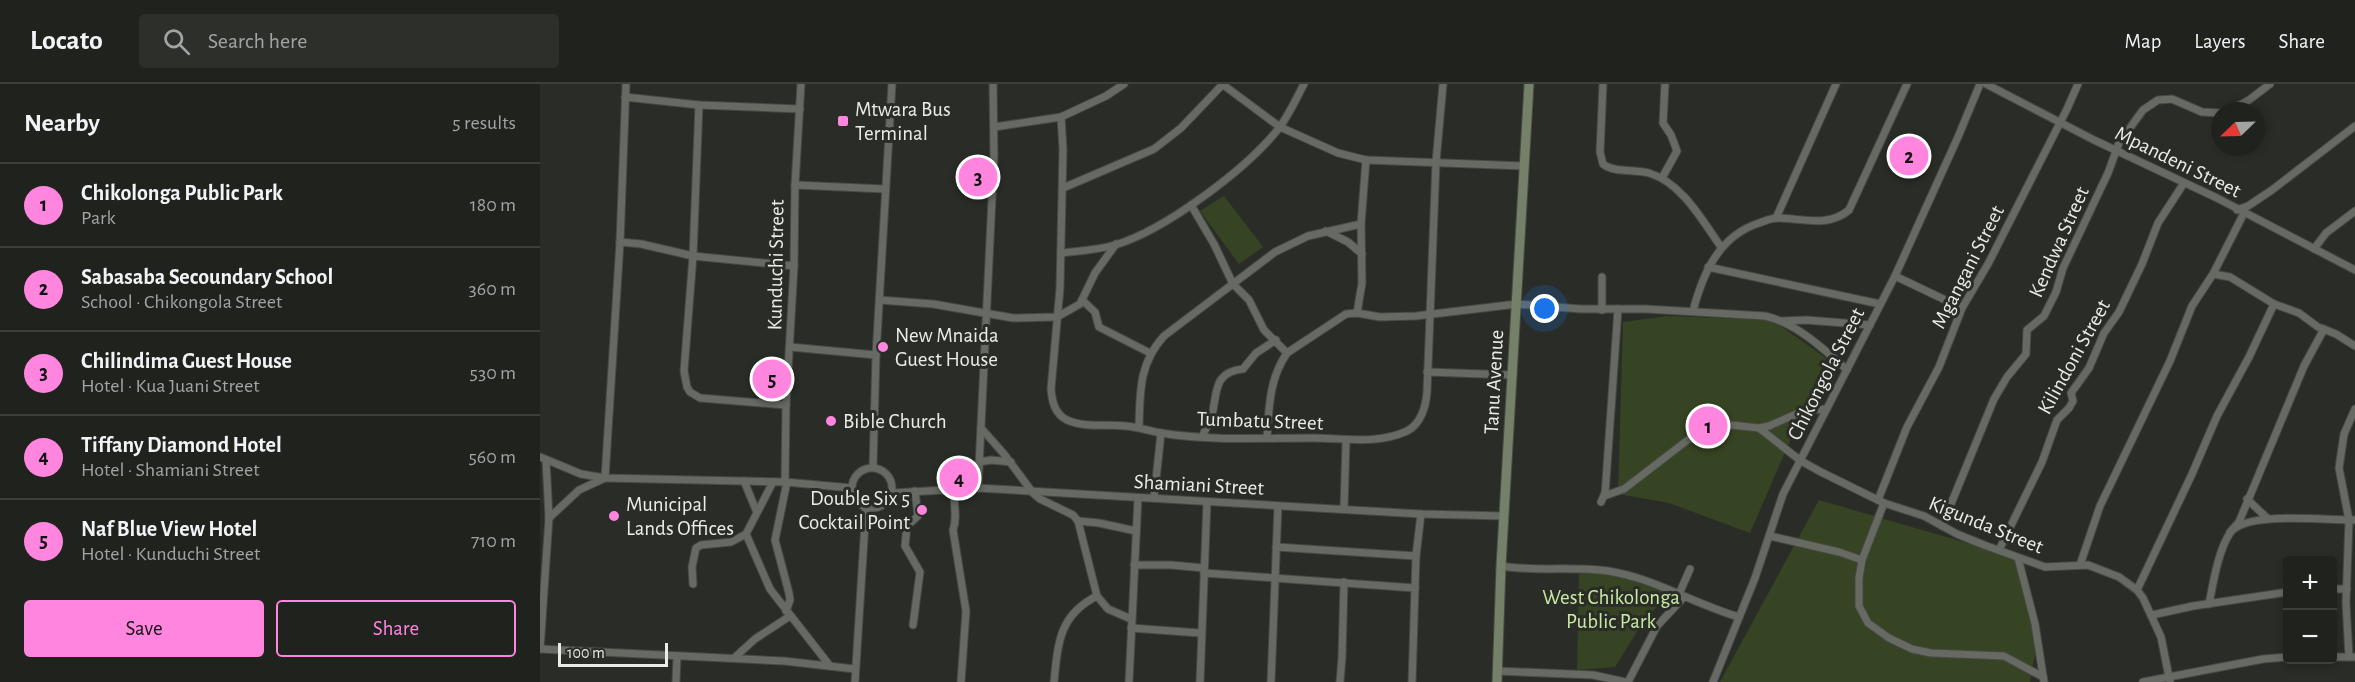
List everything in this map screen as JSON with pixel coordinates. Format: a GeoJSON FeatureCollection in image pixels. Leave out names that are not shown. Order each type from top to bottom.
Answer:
{"type":"FeatureCollection","features":[{"type":"Feature","properties":{"kind":"street"},"geometry":{"type":"LineString","coordinates":[[605,478],[620,242],[626,84]]}},
{"type":"Feature","properties":{"kind":"street","name":"Kunduchi Street"},"geometry":{"type":"LineString","coordinates":[[788,613],[789,593],[775,540],[786,482],[786,405],[801,84]]}},
{"type":"Feature","properties":{"kind":"street"},"geometry":{"type":"LineString","coordinates":[[873,466],[876,355],[892,84]]}},
{"type":"Feature","properties":{"kind":"street"},"geometry":{"type":"LineString","coordinates":[[978,488],[994,127],[993,84]]}},
{"type":"Feature","properties":{"kind":"street"},"geometry":{"type":"LineString","coordinates":[[994,127],[1061,117],[1106,96],[1124,84]]}},
{"type":"Feature","properties":{"kind":"street"},"geometry":{"type":"LineString","coordinates":[[1062,188],[1138,157],[1160,145],[1181,128],[1223,84],[1280,127],[1328,150],[1366,160],[1524,166]]}},
{"type":"Feature","properties":{"kind":"street"},"geometry":{"type":"LineString","coordinates":[[1060,253],[1116,244],[1139,235],[1191,205],[1245,164],[1280,127],[1304,84]]}},
{"type":"Feature","properties":{"kind":"street","name":"Tumbatu Street"},"geometry":{"type":"LineString","coordinates":[[1061,117],[1060,253],[1051,389],[1058,414],[1078,423],[1139,427],[1161,433],[1321,438],[1346,441],[1390,436],[1406,431],[1415,425],[1424,408],[1431,315],[1436,162],[1443,84]]}},
{"type":"Feature","properties":{"kind":"street","name":"Tanu Avenue"},"geometry":{"type":"LineString","coordinates":[[1497,682],[1501,566],[1529,84]]}},
{"type":"Feature","properties":{"kind":"street"},"geometry":{"type":"LineString","coordinates":[[1603,84],[1600,152],[1602,162],[1607,167],[1648,173],[1662,178],[1673,186],[1700,217],[1720,247]]}},
{"type":"Feature","properties":{"kind":"street"},"geometry":{"type":"LineString","coordinates":[[1662,178],[1677,151],[1663,123],[1665,84]]}},
{"type":"Feature","properties":{"kind":"street"},"geometry":{"type":"LineString","coordinates":[[1776,218],[1836,84]]}},
{"type":"Feature","properties":{"kind":"street"},"geometry":{"type":"LineString","coordinates":[[1693,311],[1708,267],[1720,247],[1737,234],[1752,225],[1776,218],[1836,219],[1848,210],[1907,84]]}},
{"type":"Feature","properties":{"kind":"street","name":"Chikongola Street"},"geometry":{"type":"LineString","coordinates":[[1713,682],[1770,536],[1783,494],[1895,276],[1980,84]]}},
{"type":"Feature","properties":{"kind":"street","name":"Mpandeni Street"},"geometry":{"type":"LineString","coordinates":[[1986,84],[2059,123],[2354,269]]}},
{"type":"Feature","properties":{"kind":"street","name":"Mgangani Street"},"geometry":{"type":"LineString","coordinates":[[2044,680],[2004,656],[1931,653],[1902,645],[1889,638],[1868,623],[1860,610],[1859,578],[1862,560],[1907,427],[1939,367],[1962,308],[1988,264],[2078,84]]}},
{"type":"Feature","properties":{"kind":"street"},"geometry":{"type":"LineString","coordinates":[[2245,102],[2270,84]]}},
{"type":"Feature","properties":{"kind":"street"},"geometry":{"type":"LineString","coordinates":[[626,97],[699,105],[800,109]]}},
{"type":"Feature","properties":{"kind":"street","name":"Kendwa Street"},"geometry":{"type":"LineString","coordinates":[[1942,526],[1994,399],[2025,354],[2027,330],[2044,316],[2056,292],[2068,258],[2119,143],[2139,115],[2150,104],[2158,100],[2172,99],[2202,112],[2211,112]]}},
{"type":"Feature","properties":{"kind":"street"},"geometry":{"type":"LineString","coordinates":[[699,105],[693,256],[684,352],[685,381],[690,392],[700,398],[786,405]]}},
{"type":"Feature","properties":{"kind":"street"},"geometry":{"type":"LineString","coordinates":[[2080,565],[2100,506],[2170,361],[2193,306],[2221,258],[2240,211],[2272,190],[2355,126]]}},
{"type":"Feature","properties":{"kind":"street"},"geometry":{"type":"LineString","coordinates":[[1358,313],[1362,283],[1361,224],[1366,160]]}},
{"type":"Feature","properties":{"kind":"street","name":"Kilindoni Street"},"geometry":{"type":"LineString","coordinates":[[1999,550],[2042,462],[2057,420],[2070,408],[2073,401],[2071,393],[2083,380],[2093,362],[2104,333],[2119,312],[2142,264],[2158,223],[2184,183]]}},
{"type":"Feature","properties":{"kind":"street"},"geometry":{"type":"LineString","coordinates":[[795,185],[885,189]]}},
{"type":"Feature","properties":{"kind":"street"},"geometry":{"type":"LineString","coordinates":[[1191,205],[1214,244],[1233,284],[1250,300],[1264,330],[1287,353]]}},
{"type":"Feature","properties":{"kind":"street"},"geometry":{"type":"LineString","coordinates":[[2314,249],[2333,227],[2355,211]]}},
{"type":"Feature","properties":{"kind":"street"},"geometry":{"type":"LineString","coordinates":[[1139,427],[1141,386],[1150,353],[1164,336],[1275,252],[1326,231],[1361,224]]}},
{"type":"Feature","properties":{"kind":"street"},"geometry":{"type":"LineString","coordinates":[[1326,231],[1339,237],[1362,254]]}},
{"type":"Feature","properties":{"kind":"street"},"geometry":{"type":"LineString","coordinates":[[620,242],[641,244],[693,256],[794,266]]}},
{"type":"Feature","properties":{"kind":"street"},"geometry":{"type":"LineString","coordinates":[[880,300],[933,304],[1013,318],[1057,317],[1077,307],[1095,273],[1116,244]]}},
{"type":"Feature","properties":{"kind":"street"},"geometry":{"type":"LineString","coordinates":[[2221,258],[2230,277]]}},
{"type":"Feature","properties":{"kind":"street"},"geometry":{"type":"LineString","coordinates":[[1708,267],[1880,304]]}},
{"type":"Feature","properties":{"kind":"street"},"geometry":{"type":"LineString","coordinates":[[2213,274],[2230,277],[2274,304],[2299,313],[2355,346]]}},
{"type":"Feature","properties":{"kind":"street"},"geometry":{"type":"LineString","coordinates":[[1895,276],[1962,308]]}},
{"type":"Feature","properties":{"kind":"street"},"geometry":{"type":"LineString","coordinates":[[1602,278],[1602,310]]}},
{"type":"Feature","properties":{"kind":"street"},"geometry":{"type":"LineString","coordinates":[[1082,300],[1095,312],[1099,327],[1150,353]]}},
{"type":"Feature","properties":{"kind":"street"},"geometry":{"type":"LineString","coordinates":[[1267,438],[1272,388],[1277,369],[1287,353],[1340,317],[1358,313],[1380,317],[1431,315],[1517,304],[1602,310],[1693,311],[1765,316],[1782,321],[1827,352],[1847,370]]}},
{"type":"Feature","properties":{"kind":"street"},"geometry":{"type":"LineString","coordinates":[[2137,590],[2217,416],[2274,304]]}},
{"type":"Feature","properties":{"kind":"street"},"geometry":{"type":"LineString","coordinates":[[1618,309],[1602,499],[1624,489],[1683,444],[1704,432],[1731,425],[1759,428],[1803,411],[1826,409]]}},
{"type":"Feature","properties":{"kind":"street"},"geometry":{"type":"LineString","coordinates":[[1782,321],[1806,320],[1870,325]]}},
{"type":"Feature","properties":{"kind":"street"},"geometry":{"type":"LineString","coordinates":[[2209,604],[2220,558],[2230,532],[2239,522],[2247,499],[2281,426],[2304,366],[2324,329]]}},
{"type":"Feature","properties":{"kind":"street"},"geometry":{"type":"LineString","coordinates":[[1203,436],[1204,429],[1212,416],[1218,385],[1223,376],[1230,370],[1243,369],[1256,353],[1276,340]]}},
{"type":"Feature","properties":{"kind":"street"},"geometry":{"type":"LineString","coordinates":[[790,347],[876,355]]}},
{"type":"Feature","properties":{"kind":"street"},"geometry":{"type":"LineString","coordinates":[[1427,372],[1513,375]]}},
{"type":"Feature","properties":{"kind":"street"},"geometry":{"type":"LineString","coordinates":[[2352,657],[2346,603],[2352,520],[2338,468],[2344,434],[2355,409]]}},
{"type":"Feature","properties":{"kind":"street"},"geometry":{"type":"LineString","coordinates":[[981,428],[1011,462],[1033,493],[1072,515],[1078,521],[1097,596],[1108,609],[1131,619]]}},
{"type":"Feature","properties":{"kind":"street","name":"Kigunda Street"},"geometry":{"type":"LineString","coordinates":[[1759,428],[1801,461],[1881,502],[1924,516],[1942,526],[2045,567],[2088,565],[2110,573],[2137,590],[2152,615],[2161,637],[2170,679]]}},
{"type":"Feature","properties":{"kind":"street"},"geometry":{"type":"LineString","coordinates":[[1154,498],[1161,433]]}},
{"type":"Feature","properties":{"kind":"street"},"geometry":{"type":"LineString","coordinates":[[1344,508],[1346,441]]}},
{"type":"Feature","properties":{"kind":"street"},"geometry":{"type":"LineString","coordinates":[[852,488],[786,482],[605,478],[581,474],[543,458],[549,518],[540,649],[734,658],[855,669]]}},
{"type":"Feature","properties":{"kind":"street"},"geometry":{"type":"LineString","coordinates":[[979,462],[991,460],[1011,462]]}},
{"type":"Feature","properties":{"kind":"street"},"geometry":{"type":"LineString","coordinates":[[873,466],[885,471],[892,480],[893,493],[887,502],[878,508],[866,507],[859,503],[852,488],[854,477],[862,469],[873,466]]}},
{"type":"Feature","properties":{"kind":"street"},"geometry":{"type":"LineString","coordinates":[[549,518],[572,495],[605,478]]}},
{"type":"Feature","properties":{"kind":"street"},"geometry":{"type":"LineString","coordinates":[[744,481],[756,510]]}},
{"type":"Feature","properties":{"kind":"street"},"geometry":{"type":"LineString","coordinates":[[693,584],[692,567],[696,548],[701,545],[731,542],[746,534],[756,510],[773,482]]}},
{"type":"Feature","properties":{"kind":"street"},"geometry":{"type":"LineString","coordinates":[[954,488],[953,503],[957,518],[953,530],[966,611],[961,682]]}},
{"type":"Feature","properties":{"kind":"street","name":"Shamiani Street"},"geometry":{"type":"LineString","coordinates":[[893,493],[978,488],[1421,514],[1504,516]]}},
{"type":"Feature","properties":{"kind":"street"},"geometry":{"type":"LineString","coordinates":[[913,625],[920,572],[905,546],[908,526],[918,516],[915,491]]}},
{"type":"Feature","properties":{"kind":"street"},"geometry":{"type":"LineString","coordinates":[[1129,682],[1138,498]]}},
{"type":"Feature","properties":{"kind":"street"},"geometry":{"type":"LineString","coordinates":[[2247,499],[2267,518]]}},
{"type":"Feature","properties":{"kind":"street"},"geometry":{"type":"LineString","coordinates":[[1200,682],[1200,633],[1207,502]]}},
{"type":"Feature","properties":{"kind":"street"},"geometry":{"type":"LineString","coordinates":[[1271,682],[1278,506]]}},
{"type":"Feature","properties":{"kind":"street"},"geometry":{"type":"LineString","coordinates":[[855,682],[866,507]]}},
{"type":"Feature","properties":{"kind":"street"},"geometry":{"type":"LineString","coordinates":[[1412,682],[1416,556],[1421,514]]}},
{"type":"Feature","properties":{"kind":"street"},"geometry":{"type":"LineString","coordinates":[[2230,532],[2252,521],[2267,518],[2352,520]]}},
{"type":"Feature","properties":{"kind":"street"},"geometry":{"type":"LineString","coordinates":[[1078,521],[1099,522],[1136,531]]}},
{"type":"Feature","properties":{"kind":"street"},"geometry":{"type":"LineString","coordinates":[[746,534],[762,574],[788,613],[830,666]]}},
{"type":"Feature","properties":{"kind":"street"},"geometry":{"type":"LineString","coordinates":[[1770,536],[1839,552],[1862,560]]}},
{"type":"Feature","properties":{"kind":"street"},"geometry":{"type":"LineString","coordinates":[[1276,547],[1416,556]]}},
{"type":"Feature","properties":{"kind":"street"},"geometry":{"type":"LineString","coordinates":[[2018,558],[2033,614],[2044,680]]}},
{"type":"Feature","properties":{"kind":"street"},"geometry":{"type":"LineString","coordinates":[[1134,565],[1171,565],[1276,578],[1415,588]]}},
{"type":"Feature","properties":{"kind":"street"},"geometry":{"type":"LineString","coordinates":[[1501,566],[1517,569],[1608,571],[1633,576],[1739,617]]}},
{"type":"Feature","properties":{"kind":"street"},"geometry":{"type":"LineString","coordinates":[[1497,671],[1626,682],[1657,626],[1682,596],[1690,569]]}},
{"type":"Feature","properties":{"kind":"street"},"geometry":{"type":"LineString","coordinates":[[1340,682],[1344,582]]}},
{"type":"Feature","properties":{"kind":"street"},"geometry":{"type":"LineString","coordinates":[[2337,589],[2347,589]]}},
{"type":"Feature","properties":{"kind":"street"},"geometry":{"type":"LineString","coordinates":[[2152,615],[2283,593]]}},
{"type":"Feature","properties":{"kind":"street"},"geometry":{"type":"LineString","coordinates":[[1054,682],[1057,650],[1067,622],[1074,610],[1097,596]]}},
{"type":"Feature","properties":{"kind":"street"},"geometry":{"type":"LineString","coordinates":[[734,658],[788,613]]}},
{"type":"Feature","properties":{"kind":"street"},"geometry":{"type":"LineString","coordinates":[[1131,628],[1200,633]]}},
{"type":"Feature","properties":{"kind":"street"},"geometry":{"type":"LineString","coordinates":[[676,682],[677,656]]}},
{"type":"Feature","properties":{"kind":"street"},"geometry":{"type":"LineString","coordinates":[[2143,682],[2170,679],[2263,659],[2283,657]]}},
{"type":"Feature","properties":{"kind":"green space"},"geometry":{"type":"Polygon","coordinates":[[[1224,196],[1263,247],[1239,264],[1200,211],[1224,196]]]}},
{"type":"Feature","properties":{"kind":"green space"},"geometry":{"type":"Polygon","coordinates":[[[1667,316],[1772,320],[1826,358],[1750,533],[1669,503],[1618,494],[1623,322],[1667,316]]]}},
{"type":"Feature","properties":{"kind":"green space"},"geometry":{"type":"Polygon","coordinates":[[[1819,500],[2015,557],[2036,647],[2030,682],[1720,682],[1819,500]]]}},
{"type":"Feature","properties":{"kind":"green space","name":"West Chikolonga Public Park"},"geometry":{"type":"Polygon","coordinates":[[[1579,573],[1613,574],[1670,594],[1645,619],[1615,667],[1577,670],[1579,573]]]}},
{"type":"Feature","properties":{"kind":"place","name":"Mtwara Bus Terminal"},"geometry":{"type":"Point","coordinates":[843,121]}},
{"type":"Feature","properties":{"kind":"place","name":"Sabasaba Secoundary School"},"geometry":{"type":"Point","coordinates":[1909,156]}},
{"type":"Feature","properties":{"kind":"place","name":"Chilindima Guest House"},"geometry":{"type":"Point","coordinates":[978,177]}},
{"type":"Feature","properties":{"kind":"place","name":"New Mnaida Guest House"},"geometry":{"type":"Point","coordinates":[883,347]}},
{"type":"Feature","properties":{"kind":"place","name":"Naf Blue View Hotel"},"geometry":{"type":"Point","coordinates":[772,379]}},
{"type":"Feature","properties":{"kind":"place","name":"Bible Church"},"geometry":{"type":"Point","coordinates":[831,421]}},
{"type":"Feature","properties":{"kind":"place","name":"Chikolonga Public Park"},"geometry":{"type":"Point","coordinates":[1708,426]}},
{"type":"Feature","properties":{"kind":"place","name":"Tiffany Diamond Hotel"},"geometry":{"type":"Point","coordinates":[959,478]}},
{"type":"Feature","properties":{"kind":"place","name":"Double Six 5 Cocktail Point"},"geometry":{"type":"Point","coordinates":[922,510]}},
{"type":"Feature","properties":{"kind":"place","name":"Municipal Lands Offices"},"geometry":{"type":"Point","coordinates":[614,516]}}]}
